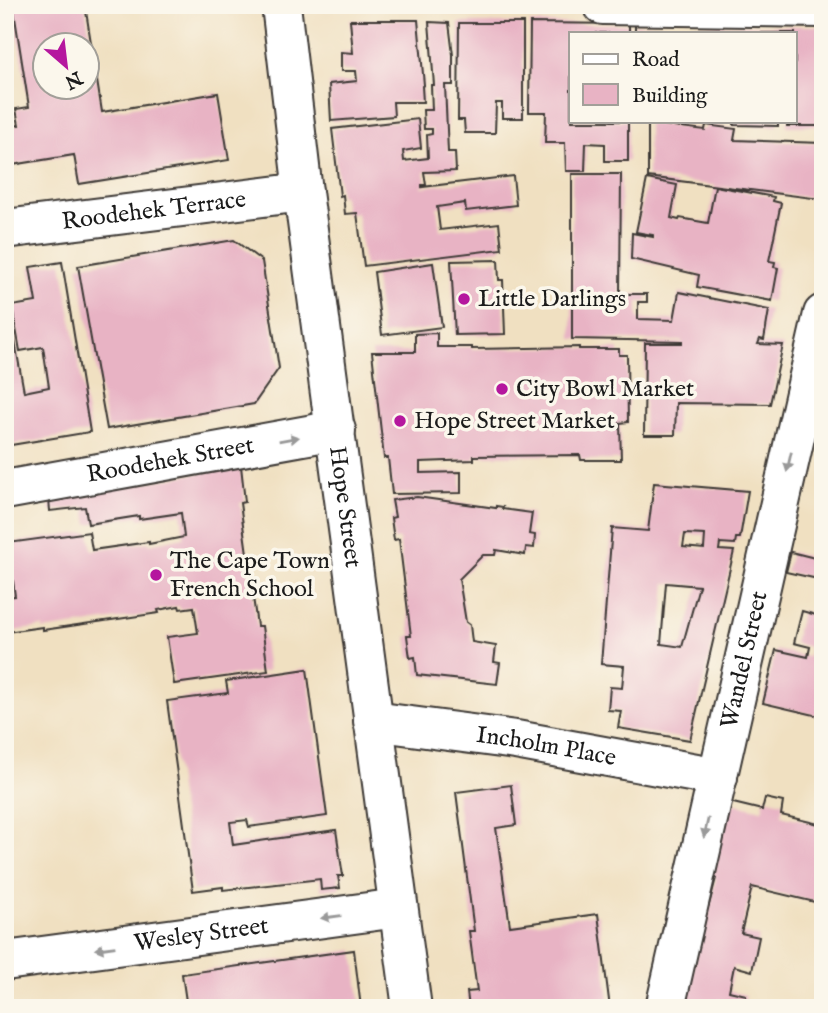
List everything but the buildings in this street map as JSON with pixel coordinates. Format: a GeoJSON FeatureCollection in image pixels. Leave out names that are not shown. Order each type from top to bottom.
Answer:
{"type":"FeatureCollection","features":[{"type":"Feature","properties":{"kind":"street","name":"Hope Street"},"geometry":{"type":"LineString","coordinates":[[281,5],[303,192],[412,1008]]}},
{"type":"Feature","properties":{"kind":"street"},"geometry":{"type":"LineString","coordinates":[[603,5],[823,8]]}},
{"type":"Feature","properties":{"kind":"street","name":"Roodehek Terrace"},"geometry":{"type":"LineString","coordinates":[[5,229],[303,192]]}},
{"type":"Feature","properties":{"kind":"street","name":"Wandel Street"},"geometry":{"type":"LineString","coordinates":[[665,1008],[718,777],[813,398],[823,314]]}},
{"type":"Feature","properties":{"kind":"street","name":"Roodehek Street"},"geometry":{"type":"LineString","coordinates":[[5,490],[335,430]]}},
{"type":"Feature","properties":{"kind":"street","name":"Incholm Place"},"geometry":{"type":"LineString","coordinates":[[373,721],[516,740],[718,777]]}},
{"type":"Feature","properties":{"kind":"street","name":"Wesley Street"},"geometry":{"type":"LineString","coordinates":[[5,961],[398,908]]}},
{"type":"Feature","properties":{"kind":"place","name":"Little Darlings"},"geometry":{"type":"Point","coordinates":[464,299]}},
{"type":"Feature","properties":{"kind":"place","name":"City Bowl Market"},"geometry":{"type":"Point","coordinates":[502,389]}},
{"type":"Feature","properties":{"kind":"place","name":"Hope Street Market"},"geometry":{"type":"Point","coordinates":[400,421]}},
{"type":"Feature","properties":{"kind":"place","name":"The Cape Town French School"},"geometry":{"type":"Point","coordinates":[156,575]}}]}
